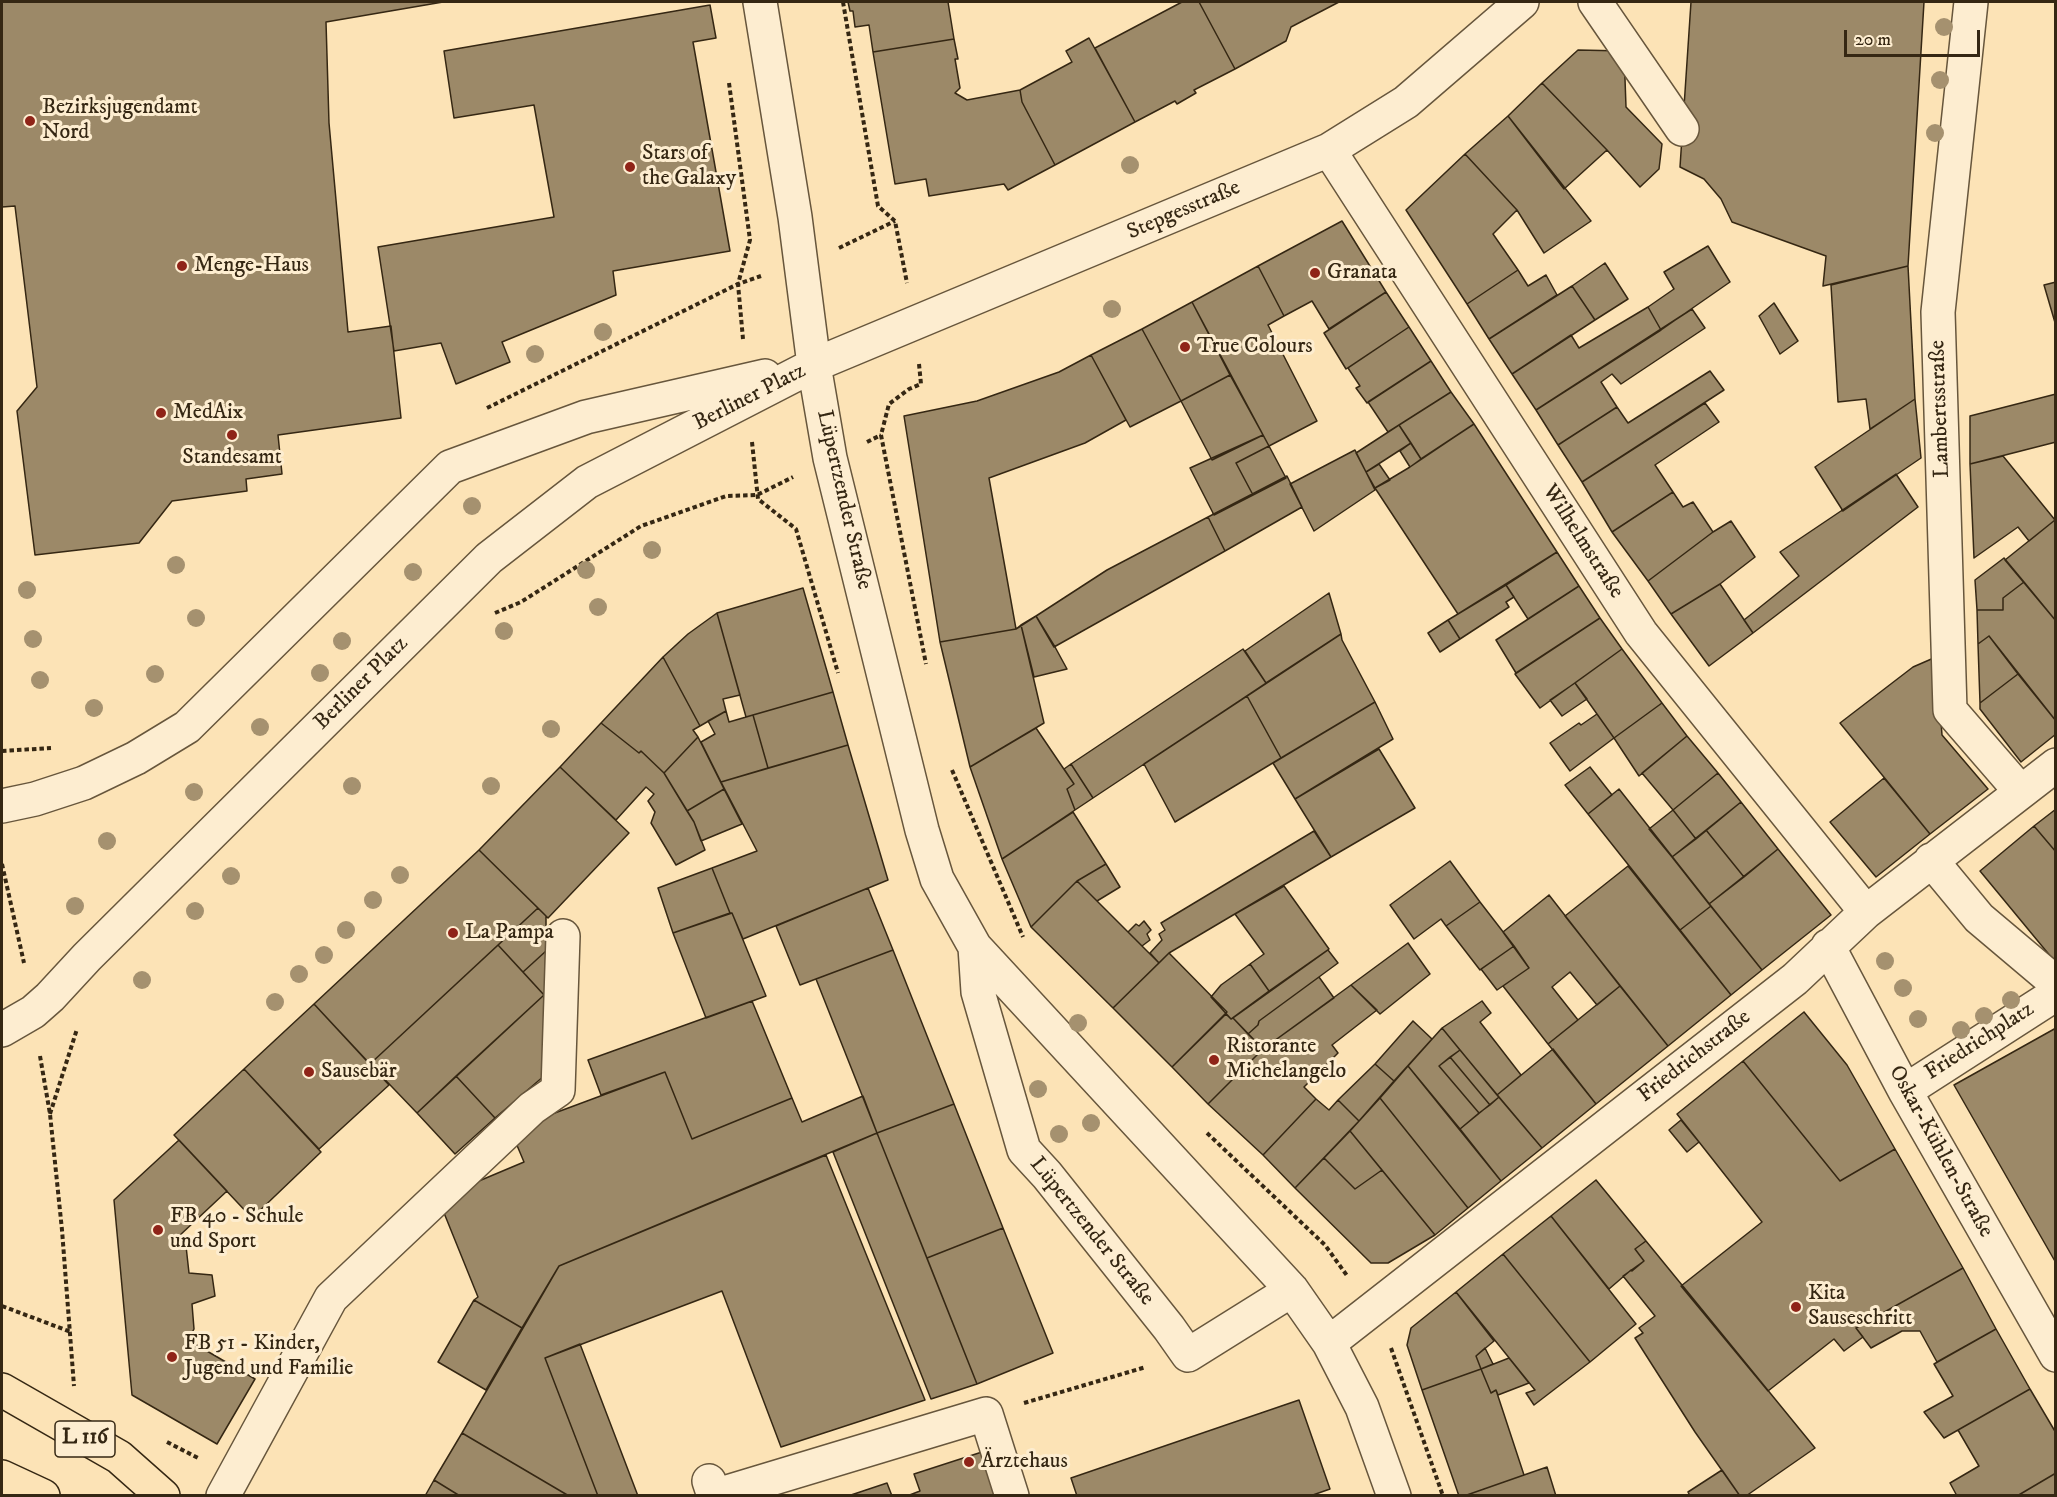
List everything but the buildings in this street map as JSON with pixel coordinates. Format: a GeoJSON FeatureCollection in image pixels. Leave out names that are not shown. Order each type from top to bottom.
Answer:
{"type":"FeatureCollection","features":[{"type":"Feature","properties":{"kind":"main road","name":"L 116"},"geometry":{"type":"LineString","coordinates":[[2,1390],[119,1458],[164,1496]]}},
{"type":"Feature","properties":{"kind":"main road"},"geometry":{"type":"LineString","coordinates":[[2,1477],[43,1496]]}},
{"type":"Feature","properties":{"kind":"street","name":"Lüpertzender Straße"},"geometry":{"type":"LineString","coordinates":[[760,2],[814,364],[831,458],[922,830],[938,879],[975,947],[1292,1290],[1329,1343],[1362,1407],[1394,1496]]}},
{"type":"Feature","properties":{"kind":"street","name":"Stepgesstraße"},"geometry":{"type":"LineString","coordinates":[[814,364],[1329,150],[1406,102],[1522,2]]}},
{"type":"Feature","properties":{"kind":"street"},"geometry":{"type":"LineString","coordinates":[[1595,2],[1682,129]]}},
{"type":"Feature","properties":{"kind":"street","name":"Lambertsstraße"},"geometry":{"type":"LineString","coordinates":[[1971,2],[1938,312],[1950,710],[2021,792]]}},
{"type":"Feature","properties":{"kind":"street","name":"Wilhelmstraße"},"geometry":{"type":"LineString","coordinates":[[1329,150],[1641,633],[1866,912]]}},
{"type":"Feature","properties":{"kind":"street","name":"Berliner Platz"},"geometry":{"type":"LineString","coordinates":[[2,806],[35,799],[84,783],[136,758],[186,727],[450,467],[586,417],[814,364]]}},
{"type":"Feature","properties":{"kind":"street","name":"Berliner Platz"},"geometry":{"type":"LineString","coordinates":[[2,1030],[33,1012],[50,998],[87,957],[489,558],[586,482],[814,364]]}},
{"type":"Feature","properties":{"kind":"street","name":"Friedrichstraße"},"geometry":{"type":"LineString","coordinates":[[1329,1343],[1795,979],[1866,912],[2055,765]]}},
{"type":"Feature","properties":{"kind":"street","name":"Friedrichplatz"},"geometry":{"type":"LineString","coordinates":[[1931,860],[1979,918],[2055,983]]}},
{"type":"Feature","properties":{"kind":"street"},"geometry":{"type":"LineString","coordinates":[[223,1496],[331,1298],[532,1108],[558,1090],[563,936]]}},
{"type":"Feature","properties":{"kind":"street","name":"Oskar-Kühlen-Straße"},"geometry":{"type":"LineString","coordinates":[[1828,946],[1905,1091],[2055,1355]]}},
{"type":"Feature","properties":{"kind":"street","name":"Lüpertzender Straße"},"geometry":{"type":"LineString","coordinates":[[975,947],[978,992],[1024,1150],[1083,1220],[1188,1355]]}},
{"type":"Feature","properties":{"kind":"street","name":"Friedrichplatz"},"geometry":{"type":"LineString","coordinates":[[1905,1091],[2055,994]]}},
{"type":"Feature","properties":{"kind":"street"},"geometry":{"type":"LineString","coordinates":[[1188,1355],[1292,1290]]}},
{"type":"Feature","properties":{"kind":"street"},"geometry":{"type":"LineString","coordinates":[[709,1481],[714,1496],[986,1414],[1012,1496]]}},
{"type":"Feature","properties":{"kind":"path"},"geometry":{"type":"LineString","coordinates":[[843,2],[878,206],[895,221],[914,323],[921,384],[909,389],[889,404],[881,435],[927,668]]}},
{"type":"Feature","properties":{"kind":"path"},"geometry":{"type":"LineString","coordinates":[[800,262],[847,245],[895,221]]}},
{"type":"Feature","properties":{"kind":"path"},"geometry":{"type":"LineString","coordinates":[[486,617],[521,602],[640,526],[726,496],[757,495]]}},
{"type":"Feature","properties":{"kind":"path"},"geometry":{"type":"LineString","coordinates":[[947,760],[1026,942]]}},
{"type":"Feature","properties":{"kind":"path"},"geometry":{"type":"LineString","coordinates":[[75,1394],[50,1114],[78,1029]]}},
{"type":"Feature","properties":{"kind":"path"},"geometry":{"type":"LineString","coordinates":[[1204,1131],[1325,1245],[1370,1309],[1394,1354],[1443,1496]]}},
{"type":"Feature","properties":{"kind":"path"},"geometry":{"type":"LineString","coordinates":[[2,1306],[71,1332]]}},
{"type":"Feature","properties":{"kind":"path"},"geometry":{"type":"LineString","coordinates":[[986,1414],[1188,1355]]}},
{"type":"Feature","properties":{"kind":"place","name":"Bezirksjugendamt Nord"},"geometry":{"type":"Point","coordinates":[30,121]}},
{"type":"Feature","properties":{"kind":"place","name":"Stars of the Galaxy"},"geometry":{"type":"Point","coordinates":[630,167]}},
{"type":"Feature","properties":{"kind":"place","name":"Menge-Haus"},"geometry":{"type":"Point","coordinates":[182,266]}},
{"type":"Feature","properties":{"kind":"place","name":"Granata"},"geometry":{"type":"Point","coordinates":[1315,273]}},
{"type":"Feature","properties":{"kind":"place","name":"True Colours"},"geometry":{"type":"Point","coordinates":[1185,347]}},
{"type":"Feature","properties":{"kind":"place","name":"MedAix"},"geometry":{"type":"Point","coordinates":[161,413]}},
{"type":"Feature","properties":{"kind":"place","name":"Standesamt"},"geometry":{"type":"Point","coordinates":[232,435]}},
{"type":"Feature","properties":{"kind":"place","name":"La Pampa"},"geometry":{"type":"Point","coordinates":[453,933]}},
{"type":"Feature","properties":{"kind":"place","name":"Ristorante Michelangelo"},"geometry":{"type":"Point","coordinates":[1214,1060]}},
{"type":"Feature","properties":{"kind":"place","name":"Sausebär"},"geometry":{"type":"Point","coordinates":[309,1072]}},
{"type":"Feature","properties":{"kind":"place","name":"FB 40 - Schule und Sport"},"geometry":{"type":"Point","coordinates":[158,1230]}},
{"type":"Feature","properties":{"kind":"place","name":"Kita Sauseschritt"},"geometry":{"type":"Point","coordinates":[1796,1307]}},
{"type":"Feature","properties":{"kind":"place","name":"FB 51 - Kinder, Jugend und Familie"},"geometry":{"type":"Point","coordinates":[172,1357]}},
{"type":"Feature","properties":{"kind":"place","name":"Ärztehaus"},"geometry":{"type":"Point","coordinates":[969,1462]}}]}
